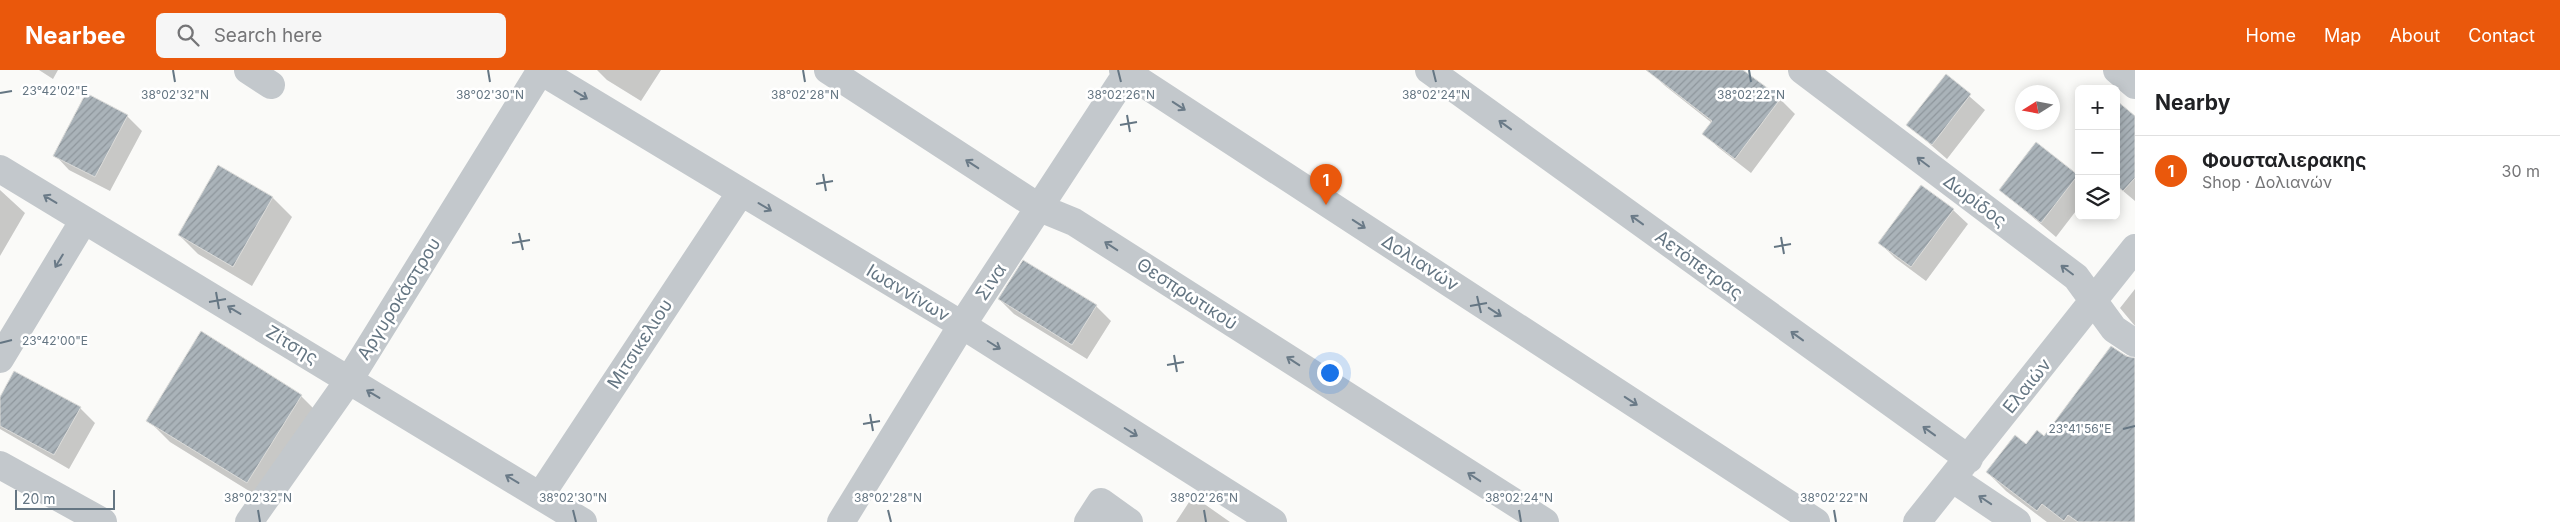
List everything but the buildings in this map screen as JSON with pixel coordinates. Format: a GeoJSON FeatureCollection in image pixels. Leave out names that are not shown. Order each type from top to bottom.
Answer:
{"type":"FeatureCollection","features":[{"type":"Feature","properties":{"kind":"street"},"geometry":{"type":"LineString","coordinates":[[248,70],[271,85]]}},
{"type":"Feature","properties":{"kind":"street","name":"Ιωαννίνων"},"geometry":{"type":"LineString","coordinates":[[540,70],[962,325],[1273,522]]}},
{"type":"Feature","properties":{"kind":"street","name":"Αργυροκάστρου"},"geometry":{"type":"LineString","coordinates":[[250,522],[349,380],[540,70]]}},
{"type":"Feature","properties":{"kind":"street","name":"Θεσπρωτικού"},"geometry":{"type":"LineString","coordinates":[[828,70],[1040,208],[1074,222],[1545,522]]}},
{"type":"Feature","properties":{"kind":"street","name":"Αετόπετρας"},"geometry":{"type":"LineString","coordinates":[[1429,70],[1961,469],[2017,522]]}},
{"type":"Feature","properties":{"kind":"street","name":"Δωρίδος"},"geometry":{"type":"LineString","coordinates":[[1802,70],[2076,277],[2114,329],[2135,343]]}},
{"type":"Feature","properties":{"kind":"street"},"geometry":{"type":"LineString","coordinates":[[2117,70],[2135,85]]}},
{"type":"Feature","properties":{"kind":"street","name":"Σινα"},"geometry":{"type":"LineString","coordinates":[[841,522],[962,325],[1040,208],[1126,71]]}},
{"type":"Feature","properties":{"kind":"street","name":"Δολιανών"},"geometry":{"type":"LineString","coordinates":[[1126,71],[1816,522]]}},
{"type":"Feature","properties":{"kind":"street","name":"Ζίτσης"},"geometry":{"type":"LineString","coordinates":[[0,169],[583,522]]}},
{"type":"Feature","properties":{"kind":"street","name":"Μιτσικελιου"},"geometry":{"type":"LineString","coordinates":[[540,496],[741,192]]}},
{"type":"Feature","properties":{"kind":"street"},"geometry":{"type":"LineString","coordinates":[[0,359],[84,220]]}},
{"type":"Feature","properties":{"kind":"street","name":"Ελαιών"},"geometry":{"type":"LineString","coordinates":[[1918,522],[2135,248]]}},
{"type":"Feature","properties":{"kind":"street"},"geometry":{"type":"LineString","coordinates":[[0,465],[103,522]]}},
{"type":"Feature","properties":{"kind":"street"},"geometry":{"type":"LineString","coordinates":[[1088,522],[1101,502],[1129,522]]}},
{"type":"Feature","properties":{"kind":"place","name":"Φουσταλιερακης"},"geometry":{"type":"Point","coordinates":[1326,205]}}]}
